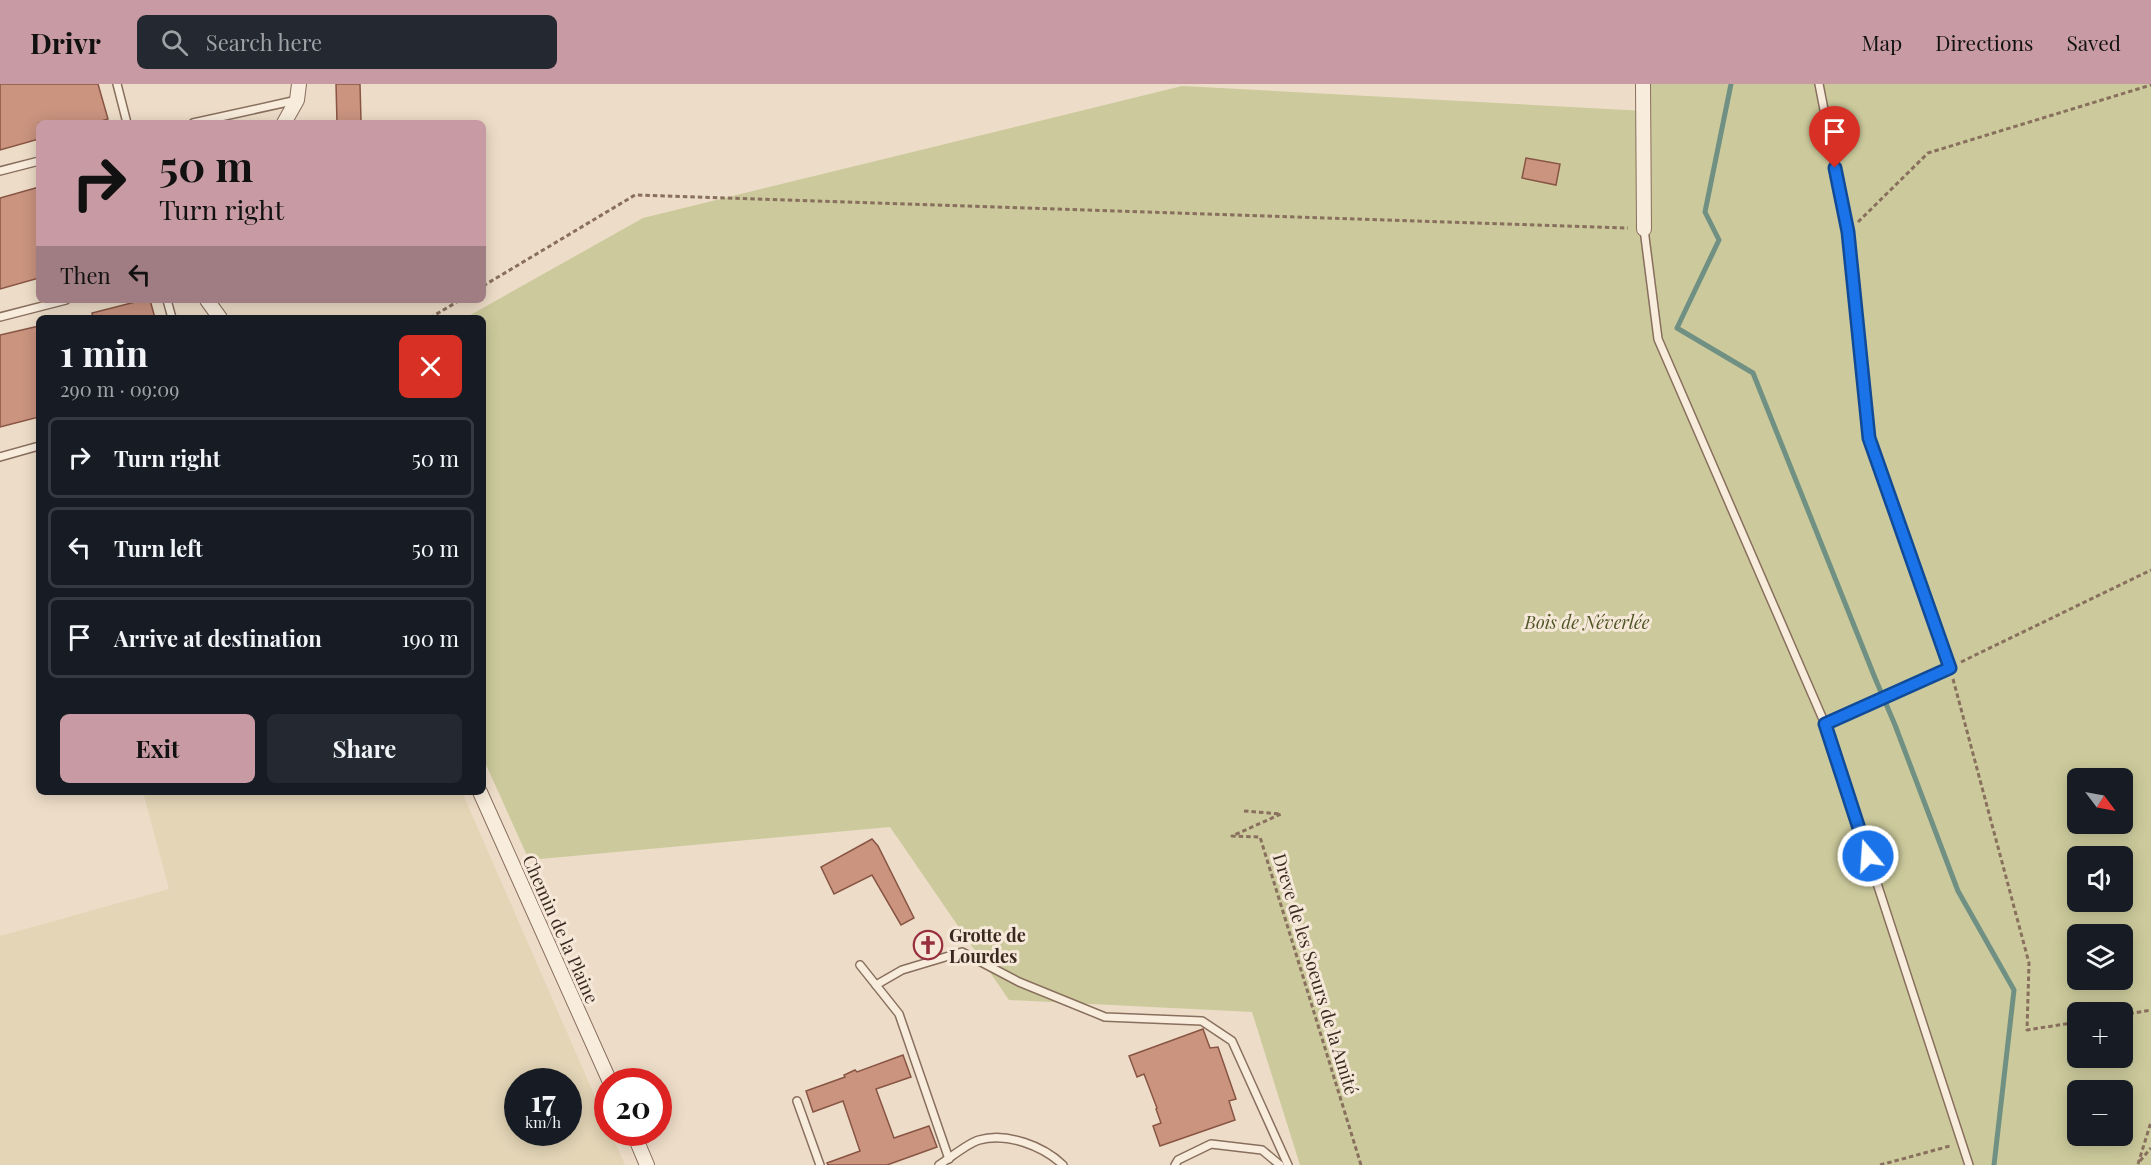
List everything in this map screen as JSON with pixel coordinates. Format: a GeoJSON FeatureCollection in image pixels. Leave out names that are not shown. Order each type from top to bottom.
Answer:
{"type":"FeatureCollection","features":[{"type":"Feature","properties":{"kind":"street"},"geometry":{"type":"LineString","coordinates":[[286,120],[297,100],[299,84]]}},
{"type":"Feature","properties":{"kind":"street"},"geometry":{"type":"LineString","coordinates":[[1643,84],[1644,229]]}},
{"type":"Feature","properties":{"kind":"street","name":"Chemin de la Plaine"},"geometry":{"type":"LineString","coordinates":[[481,795],[604,1068]]}},
{"type":"Feature","properties":{"kind":"street"},"geometry":{"type":"LineString","coordinates":[[639,1146],[647,1165]]}},
{"type":"Feature","properties":{"kind":"lane"},"geometry":{"type":"LineString","coordinates":[[117,84],[126,120]]}},
{"type":"Feature","properties":{"kind":"lane"},"geometry":{"type":"LineString","coordinates":[[1819,84],[1848,232],[1869,438],[1950,668],[1825,724]]}},
{"type":"Feature","properties":{"kind":"lane"},"geometry":{"type":"LineString","coordinates":[[207,120],[297,100]]}},
{"type":"Feature","properties":{"kind":"lane"},"geometry":{"type":"LineString","coordinates":[[0,171],[36,162]]}},
{"type":"Feature","properties":{"kind":"lane"},"geometry":{"type":"LineString","coordinates":[[1644,229],[1658,339],[1825,724],[1969,1165]]}},
{"type":"Feature","properties":{"kind":"lane"},"geometry":{"type":"LineString","coordinates":[[0,317],[54,303]]}},
{"type":"Feature","properties":{"kind":"lane"},"geometry":{"type":"LineString","coordinates":[[0,457],[36,447]]}},
{"type":"Feature","properties":{"kind":"lane"},"geometry":{"type":"LineString","coordinates":[[876,986],[902,970],[962,952],[1019,982],[1105,1017],[1202,1022],[1232,1041],[1288,1165]]}},
{"type":"Feature","properties":{"kind":"lane"},"geometry":{"type":"LineString","coordinates":[[860,965],[899,1014],[949,1159]]}},
{"type":"Feature","properties":{"kind":"lane"},"geometry":{"type":"LineString","coordinates":[[797,1101],[820,1165]]}},
{"type":"Feature","properties":{"kind":"lane"},"geometry":{"type":"LineString","coordinates":[[939,1165],[978,1140],[1006,1138],[1052,1155],[1063,1165]]}},
{"type":"Feature","properties":{"kind":"lane"},"geometry":{"type":"LineString","coordinates":[[1175,1165],[1178,1160],[1211,1144],[1262,1150],[1280,1165]]}},
{"type":"Feature","properties":{"kind":"path"},"geometry":{"type":"LineString","coordinates":[[1848,232],[1928,153],[2151,85]]}},
{"type":"Feature","properties":{"kind":"path"},"geometry":{"type":"LineString","coordinates":[[486,284],[636,195],[1644,229]]}},
{"type":"Feature","properties":{"kind":"path"},"geometry":{"type":"LineString","coordinates":[[435,315],[455,303]]}},
{"type":"Feature","properties":{"kind":"path"},"geometry":{"type":"LineString","coordinates":[[2067,1024],[2027,1030],[2029,963],[1950,668],[2151,570]]}},
{"type":"Feature","properties":{"kind":"path","name":"Dreve de les Soeurs de la Amité"},"geometry":{"type":"LineString","coordinates":[[1244,811],[1281,814],[1232,836],[1260,837],[1361,1165]]}},
{"type":"Feature","properties":{"kind":"path"},"geometry":{"type":"LineString","coordinates":[[2133,1013],[2151,1010]]}},
{"type":"Feature","properties":{"kind":"path"},"geometry":{"type":"LineString","coordinates":[[2138,1165],[2151,1122]]}},
{"type":"Feature","properties":{"kind":"path"},"geometry":{"type":"LineString","coordinates":[[1880,1165],[1961,1143]]}},
{"type":"Feature","properties":{"kind":"path"},"geometry":{"type":"LineString","coordinates":[[2138,1165],[2151,1148]]}},
{"type":"Feature","properties":{"kind":"shaded area"},"geometry":{"type":"Polygon","coordinates":[[[144,795],[463,795],[594,1094],[594,1146],[617,1146],[625,1165],[0,1165],[0,936],[169,889],[144,795]]]}},
{"type":"Feature","properties":{"kind":"green space","name":"Bois de Néverlée"},"geometry":{"type":"Polygon","coordinates":[[[1651,84],[2151,84],[2151,1165],[1300,1165],[1252,1012],[1009,1000],[890,827],[529,860],[486,765],[486,315],[470,315],[643,218],[1182,86],[1645,111],[1651,84]]]}},
{"type":"Feature","properties":{"kind":"building"},"geometry":{"type":"Polygon","coordinates":[[[0,84],[98,84],[108,119],[36,120],[36,140],[0,150],[0,84]]]}},
{"type":"Feature","properties":{"kind":"building"},"geometry":{"type":"Polygon","coordinates":[[[336,84],[360,84],[361,120],[337,120],[336,84]]]}},
{"type":"Feature","properties":{"kind":"building"},"geometry":{"type":"Polygon","coordinates":[[[1526,158],[1560,164],[1556,185],[1522,178],[1526,158]]]}},
{"type":"Feature","properties":{"kind":"building"},"geometry":{"type":"Polygon","coordinates":[[[36,188],[36,279],[0,289],[0,198],[36,188]]]}},
{"type":"Feature","properties":{"kind":"building"},"geometry":{"type":"Polygon","coordinates":[[[131,303],[151,303],[154,315],[92,315],[92,313],[131,303]]]}},
{"type":"Feature","properties":{"kind":"building"},"geometry":{"type":"Polygon","coordinates":[[[36,327],[36,418],[0,427],[0,335],[36,327]]]}},
{"type":"Feature","properties":{"kind":"building"},"geometry":{"type":"Polygon","coordinates":[[[872,839],[878,846],[914,918],[901,925],[872,875],[834,894],[821,867],[872,839]]]}},
{"type":"Feature","properties":{"kind":"building"},"geometry":{"type":"Polygon","coordinates":[[[1203,1029],[1210,1048],[1218,1047],[1236,1099],[1229,1101],[1235,1120],[1160,1146],[1153,1126],[1161,1123],[1157,1108],[1144,1074],[1137,1077],[1129,1056],[1203,1029]]]}},
{"type":"Feature","properties":{"kind":"building"},"geometry":{"type":"Polygon","coordinates":[[[903,1055],[911,1077],[876,1089],[894,1138],[929,1126],[937,1147],[887,1165],[828,1165],[827,1163],[860,1151],[843,1101],[813,1112],[806,1091],[845,1077],[844,1075],[855,1070],[857,1072],[903,1055]]]}},
{"type":"Feature","properties":{"kind":"waterway"},"geometry":{"type":"LineString","coordinates":[[1731,84],[1705,212],[1719,240],[1677,328],[1753,373],[1895,725],[1958,891],[2014,990],[1994,1165]]}},
{"type":"Feature","properties":{"kind":"place","name":"Grotte de Lourdes"},"geometry":{"type":"Point","coordinates":[928,945]}},
{"type":"Feature","properties":{"kind":"route"},"geometry":{"type":"LineString","coordinates":[[1835,168],[1848,232],[1869,438],[1950,668],[1825,724],[1868,856]]}}]}
